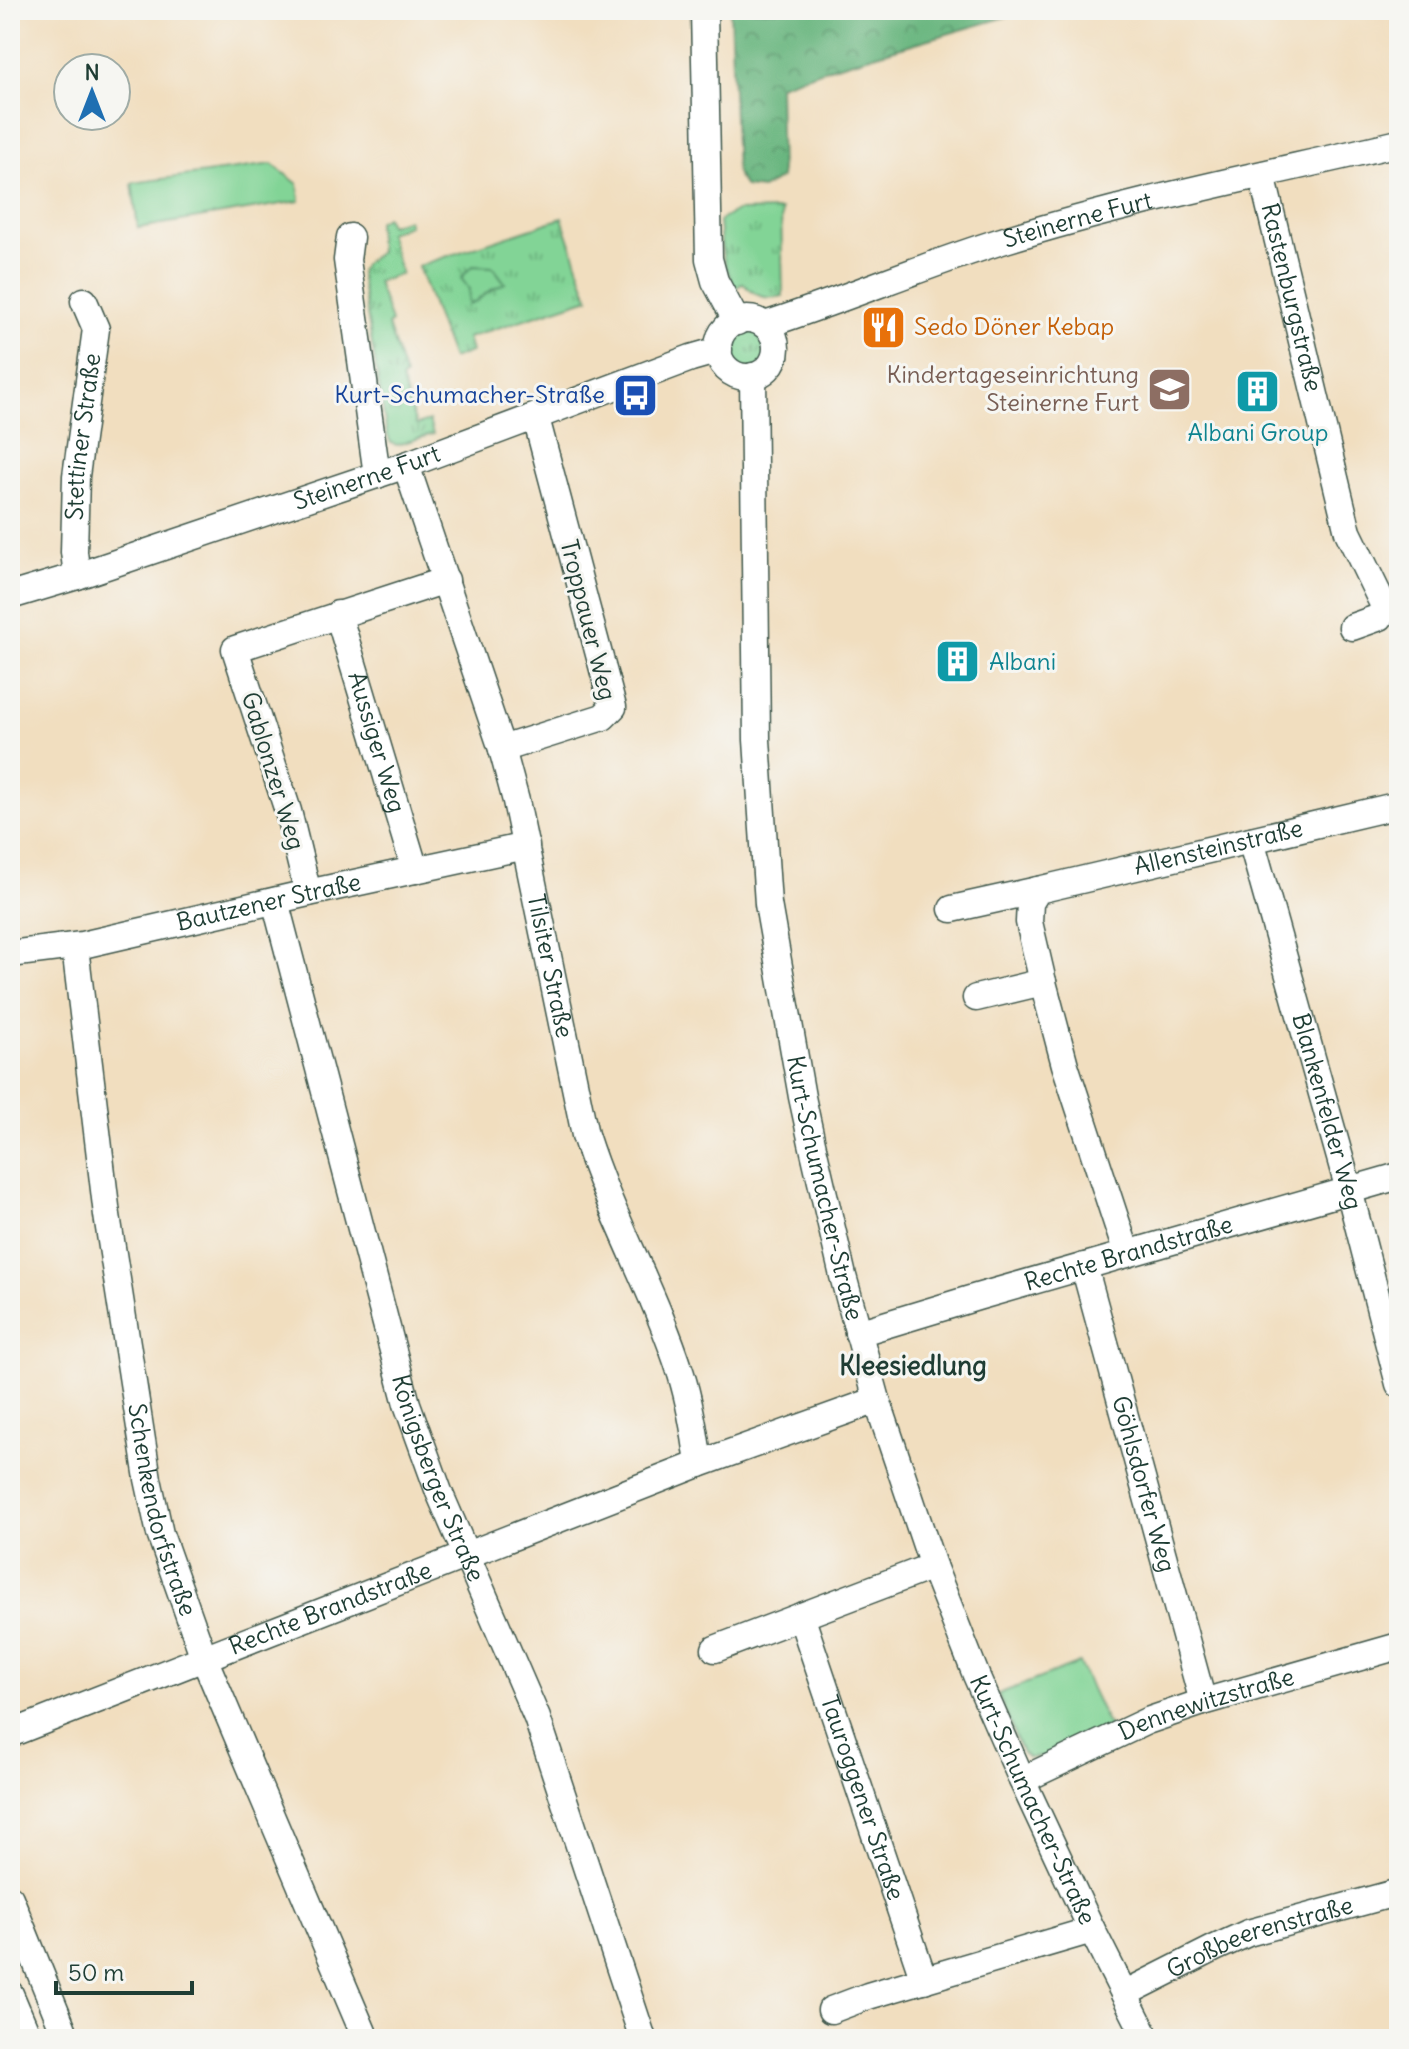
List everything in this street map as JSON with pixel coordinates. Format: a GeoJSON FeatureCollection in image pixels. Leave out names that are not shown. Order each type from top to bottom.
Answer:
{"type":"FeatureCollection","features":[{"type":"Feature","properties":{"kind":"street"},"geometry":{"type":"LineString","coordinates":[[704,10],[709,259],[715,281],[737,322],[725,330],[720,339],[723,364],[729,370],[741,376],[753,376],[770,366],[776,348],[774,338],[765,325]]}},
{"type":"Feature","properties":{"kind":"street","name":"Steinerne Furt"},"geometry":{"type":"LineString","coordinates":[[737,322],[752,320],[765,325],[1004,240],[1100,213],[1399,143]]}},
{"type":"Feature","properties":{"kind":"street","name":"Rastenburgstraße"},"geometry":{"type":"LineString","coordinates":[[1262,175],[1348,532],[1382,602],[1380,617],[1352,627]]}},
{"type":"Feature","properties":{"kind":"street"},"geometry":{"type":"LineString","coordinates":[[350,237],[347,260],[377,475]]}},
{"type":"Feature","properties":{"kind":"street","name":"Stettiner Straße"},"geometry":{"type":"LineString","coordinates":[[77,576],[74,540],[76,476],[96,329],[84,301]]}},
{"type":"Feature","properties":{"kind":"street","name":"Steinerne Furt"},"geometry":{"type":"LineString","coordinates":[[10,596],[406,465],[719,350]]}},
{"type":"Feature","properties":{"kind":"street","name":"Kurt-Schumacher-Straße"},"geometry":{"type":"LineString","coordinates":[[753,376],[757,740],[767,890],[802,1097],[858,1333],[877,1400],[933,1566],[1022,1780],[1147,2039]]}},
{"type":"Feature","properties":{"kind":"street","name":"Troppauer Weg"},"geometry":{"type":"LineString","coordinates":[[502,749],[603,717],[613,707],[536,418]]}},
{"type":"Feature","properties":{"kind":"street","name":"Tilsiter Straße"},"geometry":{"type":"LineString","coordinates":[[406,465],[502,749],[516,801],[585,1135],[679,1367],[692,1415],[699,1464]]}},
{"type":"Feature","properties":{"kind":"street"},"geometry":{"type":"LineString","coordinates":[[338,614],[446,580]]}},
{"type":"Feature","properties":{"kind":"street","name":"Gablonzer Weg"},"geometry":{"type":"LineString","coordinates":[[308,893],[288,811],[235,649],[338,614]]}},
{"type":"Feature","properties":{"kind":"street","name":"Aussiger Weg"},"geometry":{"type":"LineString","coordinates":[[338,614],[415,870]]}},
{"type":"Feature","properties":{"kind":"street","name":"Allensteinstraße"},"geometry":{"type":"LineString","coordinates":[[952,909],[1399,805]]}},
{"type":"Feature","properties":{"kind":"street","name":"Blankenfelder Weg"},"geometry":{"type":"LineString","coordinates":[[1251,840],[1349,1190],[1399,1384]]}},
{"type":"Feature","properties":{"kind":"street","name":"Bautzener Straße"},"geometry":{"type":"LineString","coordinates":[[10,954],[75,947],[526,846]]}},
{"type":"Feature","properties":{"kind":"street"},"geometry":{"type":"LineString","coordinates":[[1038,890],[1030,903],[1029,922],[1043,982],[1065,1065],[1127,1254]]}},
{"type":"Feature","properties":{"kind":"street","name":"Königsberger Straße"},"geometry":{"type":"LineString","coordinates":[[275,901],[407,1404],[465,1555],[537,1718],[643,2039]]}},
{"type":"Feature","properties":{"kind":"street","name":"Schenkendorfstraße"},"geometry":{"type":"LineString","coordinates":[[75,947],[107,1215],[148,1479],[160,1534],[204,1658],[366,2039]]}},
{"type":"Feature","properties":{"kind":"street"},"geometry":{"type":"LineString","coordinates":[[976,998],[1043,982]]}},
{"type":"Feature","properties":{"kind":"street","name":"Rechte Brandstraße"},"geometry":{"type":"LineString","coordinates":[[858,1333],[1399,1176]]}},
{"type":"Feature","properties":{"kind":"street","name":"Göhlsdorfer Weg"},"geometry":{"type":"LineString","coordinates":[[1084,1266],[1203,1702]]}},
{"type":"Feature","properties":{"kind":"street","name":"Rechte Brandstraße"},"geometry":{"type":"LineString","coordinates":[[10,1734],[699,1464],[877,1400]]}},
{"type":"Feature","properties":{"kind":"street"},"geometry":{"type":"LineString","coordinates":[[715,1649],[933,1566]]}},
{"type":"Feature","properties":{"kind":"street","name":"Tauroggener Straße"},"geometry":{"type":"LineString","coordinates":[[801,1616],[924,1980]]}},
{"type":"Feature","properties":{"kind":"street","name":"Dennewitzstraße"},"geometry":{"type":"LineString","coordinates":[[1022,1780],[1147,1721],[1399,1646]]}},
{"type":"Feature","properties":{"kind":"street","name":"Großbeerenstraße"},"geometry":{"type":"LineString","coordinates":[[1124,1994],[1248,1933],[1399,1892]]}},
{"type":"Feature","properties":{"kind":"street"},"geometry":{"type":"LineString","coordinates":[[10,1898],[67,2039]]}},
{"type":"Feature","properties":{"kind":"street"},"geometry":{"type":"LineString","coordinates":[[831,2010],[868,1996],[1092,1930]]}},
{"type":"Feature","properties":{"kind":"street"},"geometry":{"type":"LineString","coordinates":[[10,1994],[29,2039]]}},
{"type":"Feature","properties":{"kind":"green space"},"geometry":{"type":"Polygon","coordinates":[[[730,10],[1030,10],[779,85],[781,178],[762,189],[745,187],[736,173],[730,10]]]}},
{"type":"Feature","properties":{"kind":"green space"},"geometry":{"type":"Polygon","coordinates":[[[272,164],[298,184],[300,201],[138,228],[132,183],[272,164]]]}},
{"type":"Feature","properties":{"kind":"green space"},"geometry":{"type":"Polygon","coordinates":[[[781,210],[783,296],[761,296],[743,283],[736,288],[723,256],[719,221],[736,211],[781,210]]]}},
{"type":"Feature","properties":{"kind":"green space"},"geometry":{"type":"Polygon","coordinates":[[[386,217],[390,225],[408,219],[409,225],[388,233],[401,274],[377,282],[391,322],[388,325],[405,377],[401,379],[416,425],[429,421],[433,434],[397,445],[391,443],[387,434],[360,272],[363,265],[379,252],[377,222],[386,217]]]}},
{"type":"Feature","properties":{"kind":"green space"},"geometry":{"type":"Polygon","coordinates":[[[562,218],[589,298],[467,338],[471,352],[452,359],[418,266],[562,218]]]}},
{"type":"Feature","properties":{"kind":"green space"},"geometry":{"type":"Polygon","coordinates":[[[472,266],[493,267],[505,283],[468,304],[469,289],[461,278],[472,266]]]}},
{"type":"Feature","properties":{"kind":"green space"},"geometry":{"type":"Polygon","coordinates":[[[747,325],[763,332],[770,348],[763,364],[747,371],[731,364],[724,348],[731,332],[747,325]]]}},
{"type":"Feature","properties":{"kind":"green space"},"geometry":{"type":"Polygon","coordinates":[[[1079,1663],[1109,1727],[1044,1757],[1029,1758],[1022,1753],[998,1694],[1079,1663]]]}},
{"type":"Feature","properties":{"kind":"place","name":"Sedo Döner Kebap"},"geometry":{"type":"Point","coordinates":[883,327]}},
{"type":"Feature","properties":{"kind":"place","name":"Kindertageseinrichtung Steinerne Furt"},"geometry":{"type":"Point","coordinates":[1170,389]}},
{"type":"Feature","properties":{"kind":"place","name":"Albani Group"},"geometry":{"type":"Point","coordinates":[1258,391]}},
{"type":"Feature","properties":{"kind":"place","name":"Kurt-Schumacher-Straße"},"geometry":{"type":"Point","coordinates":[636,395]}},
{"type":"Feature","properties":{"kind":"place","name":"Albani"},"geometry":{"type":"Point","coordinates":[958,662]}},
{"type":"Feature","properties":{"kind":"district","name":"Kleesiedlung"},"geometry":{"type":"Point","coordinates":[913,1366]}}]}
